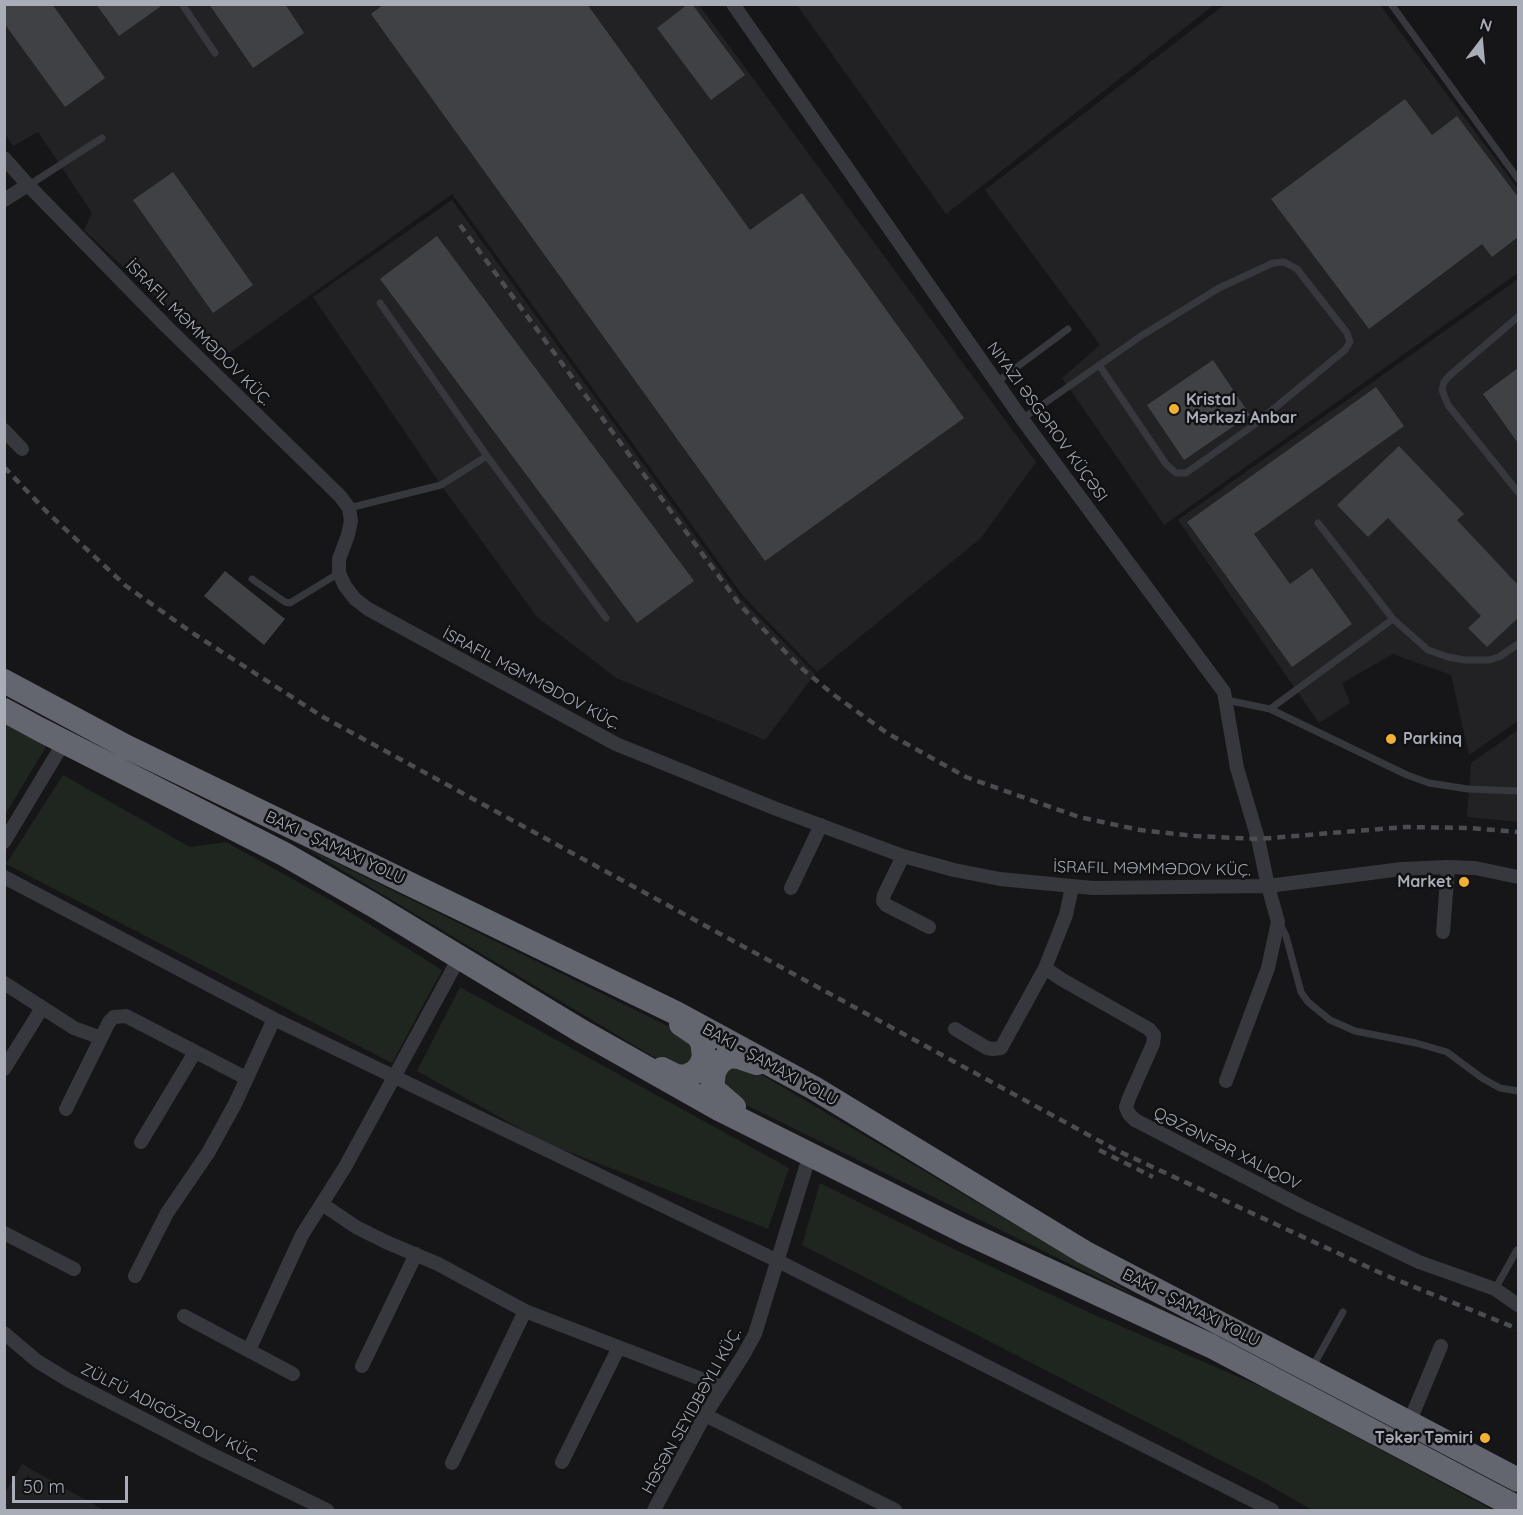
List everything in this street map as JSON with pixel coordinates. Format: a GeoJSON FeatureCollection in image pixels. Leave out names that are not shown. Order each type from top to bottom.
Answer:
{"type":"FeatureCollection","features":[{"type":"Feature","properties":{"kind":"highway"},"geometry":{"type":"LineString","coordinates":[[4,681],[125,747],[676,1013],[814,1089],[1084,1252],[1518,1480]]}},
{"type":"Feature","properties":{"kind":"highway"},"geometry":{"type":"LineString","coordinates":[[4,710],[284,854],[581,1031],[699,1098],[963,1231],[1211,1346],[1518,1508]]}},
{"type":"Feature","properties":{"kind":"highway"},"geometry":{"type":"LineString","coordinates":[[581,1031],[676,1076],[685,1077],[701,1065],[704,1049],[697,1035],[614,982]]}},
{"type":"Feature","properties":{"kind":"highway"},"geometry":{"type":"LineString","coordinates":[[787,1143],[717,1094],[712,1088],[714,1071],[720,1062],[729,1056],[739,1057],[814,1089]]}},
{"type":"Feature","properties":{"kind":"street","name":"NIYAZI ƏSGƏROV KÜÇƏSI"},"geometry":{"type":"LineString","coordinates":[[733,4],[1022,418],[1218,682],[1226,700],[1237,768],[1258,839],[1278,921]]}},
{"type":"Feature","properties":{"kind":"street","name":"İSRAFIL MƏMMƏDOV KÜÇ."},"geometry":{"type":"LineString","coordinates":[[4,158],[164,324],[340,496],[349,508]]}},
{"type":"Feature","properties":{"kind":"street"},"geometry":{"type":"LineString","coordinates":[[4,200],[28,185]]}},
{"type":"Feature","properties":{"kind":"street"},"geometry":{"type":"LineString","coordinates":[[4,430],[22,449]]}},
{"type":"Feature","properties":{"kind":"street"},"geometry":{"type":"LineString","coordinates":[[339,573],[339,559],[351,521],[349,508]]}},
{"type":"Feature","properties":{"kind":"street","name":"İSRAFIL MƏMMƏDOV KÜÇ."},"geometry":{"type":"LineString","coordinates":[[339,573],[355,599],[368,609],[616,744],[903,856],[954,870],[1000,879],[1072,887],[1268,886],[1402,869],[1448,867],[1475,868],[1518,876]]}},
{"type":"Feature","properties":{"kind":"street"},"geometry":{"type":"LineString","coordinates":[[4,842],[64,742]]}},
{"type":"Feature","properties":{"kind":"street"},"geometry":{"type":"LineString","coordinates":[[791,888],[821,825]]}},
{"type":"Feature","properties":{"kind":"street"},"geometry":{"type":"LineString","coordinates":[[903,856],[883,901],[886,905],[929,927]]}},
{"type":"Feature","properties":{"kind":"street"},"geometry":{"type":"LineString","coordinates":[[1443,932],[1448,867]]}},
{"type":"Feature","properties":{"kind":"street"},"geometry":{"type":"LineString","coordinates":[[4,877],[274,1019],[778,1261],[1272,1510]]}},
{"type":"Feature","properties":{"kind":"street"},"geometry":{"type":"LineString","coordinates":[[955,1029],[987,1048],[993,1050],[1001,1048],[1045,968],[1066,915],[1072,887]]}},
{"type":"Feature","properties":{"kind":"street"},"geometry":{"type":"LineString","coordinates":[[1226,1080],[1268,968],[1278,921]]}},
{"type":"Feature","properties":{"kind":"street"},"geometry":{"type":"LineString","coordinates":[[249,1350],[302,1235],[345,1167],[459,958]]}},
{"type":"Feature","properties":{"kind":"street"},"geometry":{"type":"LineString","coordinates":[[1045,968],[1149,1029],[1154,1035],[1153,1044],[1126,1107],[1129,1114],[1136,1120],[1301,1206],[1419,1262],[1495,1289],[1518,1305]]}},
{"type":"Feature","properties":{"kind":"street"},"geometry":{"type":"LineString","coordinates":[[4,983],[74,1028],[101,1038]]}},
{"type":"Feature","properties":{"kind":"street"},"geometry":{"type":"LineString","coordinates":[[4,1069],[42,1008]]}},
{"type":"Feature","properties":{"kind":"street"},"geometry":{"type":"LineString","coordinates":[[66,1109],[109,1022],[114,1017],[126,1016],[246,1078]]}},
{"type":"Feature","properties":{"kind":"street"},"geometry":{"type":"LineString","coordinates":[[135,1276],[167,1213],[208,1153],[235,1104],[274,1019]]}},
{"type":"Feature","properties":{"kind":"street"},"geometry":{"type":"LineString","coordinates":[[141,1142],[195,1052]]}},
{"type":"Feature","properties":{"kind":"street","name":"HƏSƏN SEYIDBƏYLI KÜÇ."},"geometry":{"type":"LineString","coordinates":[[654,1510],[705,1415],[755,1334],[810,1154]]}},
{"type":"Feature","properties":{"kind":"street"},"geometry":{"type":"LineString","coordinates":[[322,1204],[376,1237],[438,1264],[525,1311],[722,1387]]}},
{"type":"Feature","properties":{"kind":"street"},"geometry":{"type":"LineString","coordinates":[[4,1233],[74,1269]]}},
{"type":"Feature","properties":{"kind":"street"},"geometry":{"type":"LineString","coordinates":[[362,1366],[416,1254]]}},
{"type":"Feature","properties":{"kind":"street"},"geometry":{"type":"LineString","coordinates":[[452,1463],[525,1311]]}},
{"type":"Feature","properties":{"kind":"street"},"geometry":{"type":"LineString","coordinates":[[184,1316],[293,1374]]}},
{"type":"Feature","properties":{"kind":"street"},"geometry":{"type":"LineString","coordinates":[[4,1333],[37,1361],[69,1380],[207,1452],[327,1510]]}},
{"type":"Feature","properties":{"kind":"street"},"geometry":{"type":"LineString","coordinates":[[1409,1423],[1441,1346]]}},
{"type":"Feature","properties":{"kind":"street"},"geometry":{"type":"LineString","coordinates":[[562,1462],[620,1347]]}},
{"type":"Feature","properties":{"kind":"street"},"geometry":{"type":"LineString","coordinates":[[705,1415],[894,1510]]}},
{"type":"Feature","properties":{"kind":"lane"},"geometry":{"type":"LineString","coordinates":[[182,4],[215,53]]}},
{"type":"Feature","properties":{"kind":"lane"},"geometry":{"type":"LineString","coordinates":[[1391,4],[1518,179]]}},
{"type":"Feature","properties":{"kind":"lane"},"geometry":{"type":"LineString","coordinates":[[28,185],[102,138]]}},
{"type":"Feature","properties":{"kind":"lane"},"geometry":{"type":"LineString","coordinates":[[1022,418],[1141,336],[1219,288],[1273,263],[1284,262],[1297,269],[1347,333],[1350,342],[1346,350],[1254,425],[1186,473],[1176,473],[1166,464],[1099,365]]}},
{"type":"Feature","properties":{"kind":"lane"},"geometry":{"type":"LineString","coordinates":[[380,303],[487,456],[606,618]]}},
{"type":"Feature","properties":{"kind":"lane"},"geometry":{"type":"LineString","coordinates":[[1518,317],[1449,376],[1442,390],[1448,405],[1518,492]]}},
{"type":"Feature","properties":{"kind":"lane"},"geometry":{"type":"LineString","coordinates":[[997,382],[1068,328]]}},
{"type":"Feature","properties":{"kind":"lane"},"geometry":{"type":"LineString","coordinates":[[349,508],[441,485],[487,456]]}},
{"type":"Feature","properties":{"kind":"lane"},"geometry":{"type":"LineString","coordinates":[[1318,523],[1393,619],[1428,650],[1465,660],[1490,660],[1500,657],[1518,644]]}},
{"type":"Feature","properties":{"kind":"lane"},"geometry":{"type":"LineString","coordinates":[[252,579],[285,602],[290,603],[339,573]]}},
{"type":"Feature","properties":{"kind":"lane"},"geometry":{"type":"LineString","coordinates":[[1270,709],[1393,619]]}},
{"type":"Feature","properties":{"kind":"lane"},"geometry":{"type":"LineString","coordinates":[[1226,700],[1270,709],[1407,775],[1429,783],[1468,789],[1518,791]]}},
{"type":"Feature","properties":{"kind":"lane"},"geometry":{"type":"LineString","coordinates":[[1278,921],[1286,936],[1301,992],[1308,1002],[1330,1020],[1355,1031],[1416,1043],[1447,1052],[1482,1078],[1500,1088],[1518,1093]]}},
{"type":"Feature","properties":{"kind":"lane"},"geometry":{"type":"LineString","coordinates":[[1495,1289],[1517,1250]]}},
{"type":"Feature","properties":{"kind":"lane"},"geometry":{"type":"LineString","coordinates":[[1311,1370],[1343,1312]]}},
{"type":"Feature","properties":{"kind":"shaded area"},"geometry":{"type":"Polygon","coordinates":[[[4,5],[699,5],[1036,462],[981,538],[817,672],[743,596],[452,194],[221,359],[84,230],[92,213],[38,132],[13,146],[5,134],[4,5]]]}},
{"type":"Feature","properties":{"kind":"shaded area"},"geometry":{"type":"Polygon","coordinates":[[[797,5],[1214,5],[946,214],[797,5]]]}},
{"type":"Feature","properties":{"kind":"shaded area"},"geometry":{"type":"Polygon","coordinates":[[[1224,5],[1380,5],[1518,189],[1518,273],[1164,525],[1062,378],[1100,345],[985,190],[1224,5]]]}},
{"type":"Feature","properties":{"kind":"shaded area"},"geometry":{"type":"Polygon","coordinates":[[[452,200],[741,599],[815,674],[765,740],[616,678],[537,617],[441,485],[313,297],[452,200]]]}},
{"type":"Feature","properties":{"kind":"shaded area"},"geometry":{"type":"Polygon","coordinates":[[[1518,279],[1518,721],[1469,755],[1451,675],[1393,654],[1342,683],[1350,703],[1319,723],[1178,520],[1518,279]]]}},
{"type":"Feature","properties":{"kind":"shaded area"},"geometry":{"type":"Polygon","coordinates":[[[5,722],[47,745],[5,815],[5,722]]]}},
{"type":"Feature","properties":{"kind":"shaded area"},"geometry":{"type":"Polygon","coordinates":[[[1518,730],[1518,822],[1467,817],[1471,763],[1518,730]]]}},
{"type":"Feature","properties":{"kind":"shaded area"},"geometry":{"type":"Polygon","coordinates":[[[63,775],[190,847],[226,842],[332,901],[442,970],[392,1063],[6,864],[63,775]]]}},
{"type":"Feature","properties":{"kind":"shaded area"},"geometry":{"type":"Polygon","coordinates":[[[300,845],[682,1033],[693,1042],[694,1056],[689,1063],[678,1067],[662,1062],[300,845]]]}},
{"type":"Feature","properties":{"kind":"shaded area"},"geometry":{"type":"Polygon","coordinates":[[[460,987],[789,1168],[768,1229],[546,1143],[417,1071],[460,987]]]}},
{"type":"Feature","properties":{"kind":"shaded area"},"geometry":{"type":"Polygon","coordinates":[[[736,1065],[757,1072],[1139,1298],[740,1102],[724,1091],[724,1074],[728,1068],[736,1065]]]}},
{"type":"Feature","properties":{"kind":"shaded area"},"geometry":{"type":"Polygon","coordinates":[[[820,1183],[1088,1312],[1267,1389],[1493,1510],[1312,1510],[1265,1483],[802,1245],[820,1183]]]}},
{"type":"Feature","properties":{"kind":"shaded area"},"geometry":{"type":"Polygon","coordinates":[[[22,1464],[104,1510],[5,1510],[5,1493],[22,1464]]]}},
{"type":"Feature","properties":{"kind":"building"},"geometry":{"type":"Polygon","coordinates":[[[4,4],[52,4],[105,78],[65,107],[4,23],[4,4]]]}},
{"type":"Feature","properties":{"kind":"building"},"geometry":{"type":"Polygon","coordinates":[[[96,4],[164,4],[119,36],[96,4]]]}},
{"type":"Feature","properties":{"kind":"building"},"geometry":{"type":"Polygon","coordinates":[[[209,4],[285,4],[304,33],[253,68],[209,4]]]}},
{"type":"Feature","properties":{"kind":"building"},"geometry":{"type":"Polygon","coordinates":[[[384,4],[587,4],[750,230],[802,193],[964,418],[765,561],[371,14],[384,4]]]}},
{"type":"Feature","properties":{"kind":"building"},"geometry":{"type":"Polygon","coordinates":[[[688,4],[692,4],[745,75],[711,100],[657,28],[688,4]]]}},
{"type":"Feature","properties":{"kind":"building"},"geometry":{"type":"Polygon","coordinates":[[[1405,99],[1432,135],[1457,116],[1518,197],[1518,237],[1492,257],[1482,244],[1369,329],[1271,199],[1405,99]]]}},
{"type":"Feature","properties":{"kind":"building"},"geometry":{"type":"Polygon","coordinates":[[[173,172],[253,285],[213,313],[133,200],[173,172]]]}},
{"type":"Feature","properties":{"kind":"building"},"geometry":{"type":"Polygon","coordinates":[[[437,236],[694,581],[637,623],[380,279],[437,236]]]}},
{"type":"Feature","properties":{"kind":"building"},"geometry":{"type":"Polygon","coordinates":[[[1213,360],[1250,415],[1184,460],[1147,405],[1213,360]]]}},
{"type":"Feature","properties":{"kind":"building"},"geometry":{"type":"Polygon","coordinates":[[[1518,368],[1518,443],[1483,394],[1518,368]]]}},
{"type":"Feature","properties":{"kind":"building"},"geometry":{"type":"Polygon","coordinates":[[[1376,387],[1404,426],[1254,534],[1290,584],[1312,568],[1352,624],[1292,667],[1187,522],[1376,387]]]}},
{"type":"Feature","properties":{"kind":"building"},"geometry":{"type":"Polygon","coordinates":[[[1399,446],[1464,514],[1457,520],[1518,585],[1518,618],[1487,647],[1468,628],[1481,616],[1388,518],[1368,537],[1337,505],[1399,446]]]}},
{"type":"Feature","properties":{"kind":"building"},"geometry":{"type":"Polygon","coordinates":[[[225,571],[285,619],[264,645],[204,596],[225,571]]]}},
{"type":"Feature","properties":{"kind":"railway"},"geometry":{"type":"LineString","coordinates":[[460,225],[740,605],[800,667],[887,733],[966,777],[1079,817],[1140,830],[1258,839],[1405,827],[1470,828],[1518,832]]}},
{"type":"Feature","properties":{"kind":"railway"},"geometry":{"type":"LineString","coordinates":[[4,467],[48,513],[126,586],[194,634],[323,717],[1116,1150],[1385,1275],[1518,1329]]}},
{"type":"Feature","properties":{"kind":"railway"},"geometry":{"type":"LineString","coordinates":[[1099,1150],[1153,1177]]}},
{"type":"Feature","properties":{"kind":"place","name":"Kristal Mərkəzi Anbar"},"geometry":{"type":"Point","coordinates":[1174,409]}},
{"type":"Feature","properties":{"kind":"place","name":"Parkinq"},"geometry":{"type":"Point","coordinates":[1391,739]}},
{"type":"Feature","properties":{"kind":"place","name":"Market"},"geometry":{"type":"Point","coordinates":[1464,882]}},
{"type":"Feature","properties":{"kind":"place","name":"Təkər Təmiri"},"geometry":{"type":"Point","coordinates":[1485,1438]}}]}
